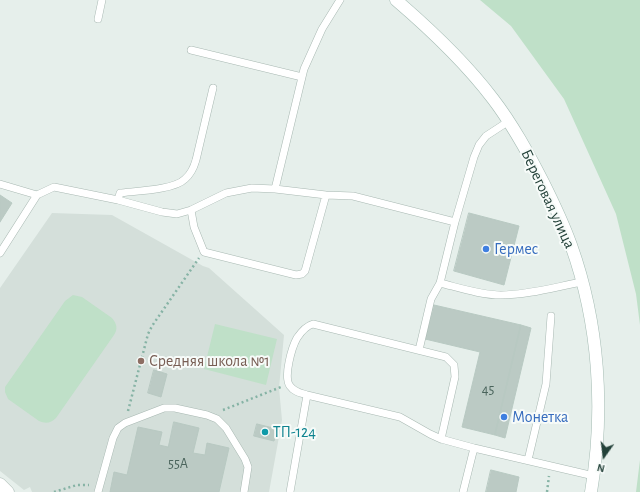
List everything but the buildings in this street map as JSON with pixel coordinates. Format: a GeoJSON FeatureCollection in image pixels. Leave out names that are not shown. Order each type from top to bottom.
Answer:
{"type":"FeatureCollection","features":[{"type":"Feature","properties":{"kind":"main road","name":"Береговая улица"},"geometry":{"type":"LineString","coordinates":[[396,0],[449,48],[475,77],[509,121],[525,147],[557,210],[571,246],[582,282],[590,318],[595,352],[599,420],[594,476],[591,492]]}},
{"type":"Feature","properties":{"kind":"main road"},"geometry":{"type":"LineString","coordinates":[[0,484],[8,492]]}},
{"type":"Feature","properties":{"kind":"lane"},"geometry":{"type":"LineString","coordinates":[[98,19],[102,0]]}},
{"type":"Feature","properties":{"kind":"lane"},"geometry":{"type":"LineString","coordinates":[[275,189],[302,77],[322,29],[340,0]]}},
{"type":"Feature","properties":{"kind":"lane"},"geometry":{"type":"LineString","coordinates":[[192,50],[302,77]]}},
{"type":"Feature","properties":{"kind":"lane"},"geometry":{"type":"LineString","coordinates":[[118,200],[120,193],[156,189],[185,180],[192,170],[196,160],[213,88]]}},
{"type":"Feature","properties":{"kind":"lane"},"geometry":{"type":"LineString","coordinates":[[419,350],[431,299],[440,283],[455,222],[474,157],[486,136],[509,121]]}},
{"type":"Feature","properties":{"kind":"lane"},"geometry":{"type":"LineString","coordinates":[[0,184],[37,196]]}},
{"type":"Feature","properties":{"kind":"lane"},"geometry":{"type":"LineString","coordinates":[[0,253],[37,196],[54,187],[118,200],[162,212],[177,214],[191,210],[226,193],[252,188],[275,189],[326,195],[353,196],[455,222]]}},
{"type":"Feature","properties":{"kind":"lane"},"geometry":{"type":"LineString","coordinates":[[191,210],[194,227],[204,252],[296,275],[302,274],[305,270],[326,195]]}},
{"type":"Feature","properties":{"kind":"lane"},"geometry":{"type":"LineString","coordinates":[[440,283],[488,294],[500,295],[527,293],[582,282]]}},
{"type":"Feature","properties":{"kind":"lane"},"geometry":{"type":"LineString","coordinates":[[528,460],[546,384],[551,316]]}},
{"type":"Feature","properties":{"kind":"lane"},"geometry":{"type":"LineString","coordinates":[[441,439],[455,377],[454,365],[446,357],[313,324],[302,331],[294,345],[288,370],[289,384],[296,392],[400,417],[441,439],[594,476]]}},
{"type":"Feature","properties":{"kind":"lane"},"geometry":{"type":"LineString","coordinates":[[290,492],[307,395]]}},
{"type":"Feature","properties":{"kind":"lane"},"geometry":{"type":"LineString","coordinates":[[99,489],[113,438],[118,428],[125,423],[164,408],[175,408],[207,415],[217,419],[226,428],[246,459],[248,474],[244,492]]}},
{"type":"Feature","properties":{"kind":"lane"},"geometry":{"type":"LineString","coordinates":[[463,492],[474,448]]}},
{"type":"Feature","properties":{"kind":"path"},"geometry":{"type":"LineString","coordinates":[[125,423],[148,334],[196,261],[204,252]]}},
{"type":"Feature","properties":{"kind":"path"},"geometry":{"type":"LineString","coordinates":[[217,419],[223,410],[289,384]]}},
{"type":"Feature","properties":{"kind":"path"},"geometry":{"type":"LineString","coordinates":[[547,492],[551,465]]}},
{"type":"Feature","properties":{"kind":"path"},"geometry":{"type":"LineString","coordinates":[[54,492],[77,485],[90,485],[99,489]]}},
{"type":"Feature","properties":{"kind":"shaded area","name":"Средняя школа №1"},"geometry":{"type":"Polygon","coordinates":[[[52,213],[112,215],[209,268],[284,335],[279,388],[282,420],[269,492],[32,492],[30,487],[24,490],[0,471],[0,288],[52,213]]]}},
{"type":"Feature","properties":{"kind":"green space"},"geometry":{"type":"Polygon","coordinates":[[[480,0],[640,0],[640,325],[636,294],[616,214],[564,99],[511,26],[480,0]]]}},
{"type":"Feature","properties":{"kind":"green space"},"geometry":{"type":"Polygon","coordinates":[[[73,295],[82,297],[112,318],[116,324],[116,331],[56,418],[46,423],[39,421],[8,399],[5,392],[5,387],[65,301],[73,295]]]}},
{"type":"Feature","properties":{"kind":"green space"},"geometry":{"type":"Polygon","coordinates":[[[215,324],[277,339],[266,385],[204,369],[215,324]]]}},
{"type":"Feature","properties":{"kind":"green space"},"geometry":{"type":"Polygon","coordinates":[[[640,460],[640,492],[636,492],[640,460]]]}},
{"type":"Feature","properties":{"kind":"place","name":"Гермес"},"geometry":{"type":"Point","coordinates":[486,249]}},
{"type":"Feature","properties":{"kind":"place","name":"Средняя школа №1"},"geometry":{"type":"Point","coordinates":[141,361]}},
{"type":"Feature","properties":{"kind":"place","name":"Монетка"},"geometry":{"type":"Point","coordinates":[504,417]}},
{"type":"Feature","properties":{"kind":"place","name":"ТП-124"},"geometry":{"type":"Point","coordinates":[265,432]}}]}
